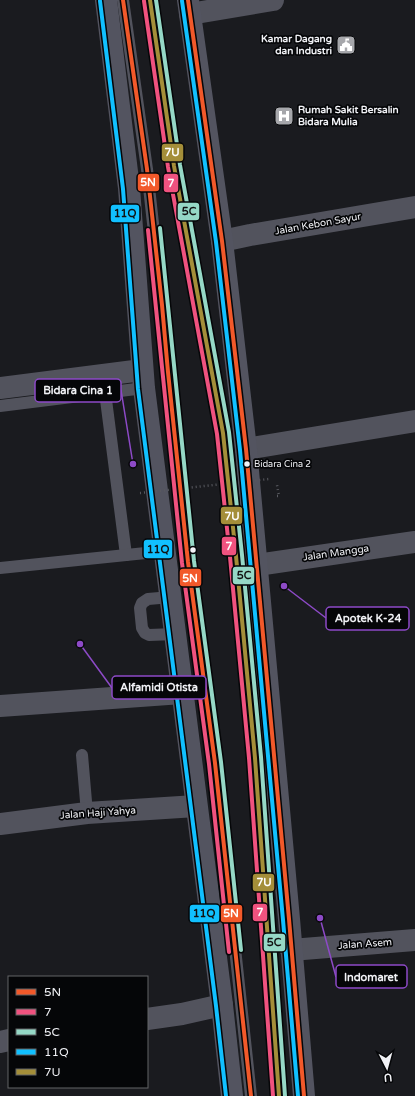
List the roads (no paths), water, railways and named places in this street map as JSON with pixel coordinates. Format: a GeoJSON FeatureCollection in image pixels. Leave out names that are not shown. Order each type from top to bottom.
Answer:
{"type":"FeatureCollection","features":[{"type":"Feature","properties":{"kind":"main road"},"geometry":{"type":"LineString","coordinates":[[106,0],[129,188],[143,379],[222,1005],[232,1096]]}},
{"type":"Feature","properties":{"kind":"main road"},"geometry":{"type":"LineString","coordinates":[[189,7],[222,241],[246,449],[304,1096]]}},
{"type":"Feature","properties":{"kind":"street"},"geometry":{"type":"LineString","coordinates":[[189,7],[273,0]]}},
{"type":"Feature","properties":{"kind":"street","name":"Jalan Kebon Sayur"},"geometry":{"type":"LineString","coordinates":[[222,241],[415,207]]}},
{"type":"Feature","properties":{"kind":"street"},"geometry":{"type":"LineString","coordinates":[[0,388],[143,379]]}},
{"type":"Feature","properties":{"kind":"street"},"geometry":{"type":"LineString","coordinates":[[246,449],[415,421]]}},
{"type":"Feature","properties":{"kind":"street","name":"Jalan Mangga"},"geometry":{"type":"LineString","coordinates":[[256,565],[415,542]]}},
{"type":"Feature","properties":{"kind":"street"},"geometry":{"type":"LineString","coordinates":[[0,706],[182,693]]}},
{"type":"Feature","properties":{"kind":"street","name":"Jalan Haji Yahya"},"geometry":{"type":"LineString","coordinates":[[0,824],[87,813],[196,806]]}},
{"type":"Feature","properties":{"kind":"street","name":"Jalan Asem"},"geometry":{"type":"LineString","coordinates":[[291,950],[415,940]]}},
{"type":"Feature","properties":{"kind":"street"},"geometry":{"type":"LineString","coordinates":[[148,1019],[182,1014],[222,1005]]}},
{"type":"Feature","properties":{"kind":"lane"},"geometry":{"type":"LineString","coordinates":[[123,0],[147,169],[188,562],[215,763],[251,1096]]}},
{"type":"Feature","properties":{"kind":"lane"},"geometry":{"type":"LineString","coordinates":[[150,0],[174,166],[223,433],[255,758],[279,1096]]}},
{"type":"Feature","properties":{"kind":"lane"},"geometry":{"type":"LineString","coordinates":[[0,406],[105,392],[143,379]]}},
{"type":"Feature","properties":{"kind":"lane"},"geometry":{"type":"LineString","coordinates":[[105,392],[126,555]]}},
{"type":"Feature","properties":{"kind":"lane"},"geometry":{"type":"LineString","coordinates":[[0,568],[165,551]]}},
{"type":"Feature","properties":{"kind":"lane"},"geometry":{"type":"LineString","coordinates":[[171,597],[148,599],[142,603],[140,608],[142,628],[145,633],[149,635],[175,634]]}},
{"type":"Feature","properties":{"kind":"lane"},"geometry":{"type":"LineString","coordinates":[[82,755],[87,813]]}},
{"type":"Feature","properties":{"kind":"place","name":"Kamar Dagang dan Industri"},"geometry":{"type":"Point","coordinates":[346,45]}},
{"type":"Feature","properties":{"kind":"place","name":"Rumah Sakit Bersalin Bidara Mulia"},"geometry":{"type":"Point","coordinates":[284,116]}},
{"type":"Feature","properties":{"kind":"place","name":"Bidara Cina 1"},"geometry":{"type":"Point","coordinates":[133,464]}},
{"type":"Feature","properties":{"kind":"place","name":"Bidara Cina 2"},"geometry":{"type":"Point","coordinates":[247,464]}},
{"type":"Feature","properties":{"kind":"place","name":"Apotek K-24"},"geometry":{"type":"Point","coordinates":[284,586]}},
{"type":"Feature","properties":{"kind":"place","name":"Alfamidi Otista"},"geometry":{"type":"Point","coordinates":[80,644]}},
{"type":"Feature","properties":{"kind":"place","name":"Indomaret"},"geometry":{"type":"Point","coordinates":[320,918]}}]}
